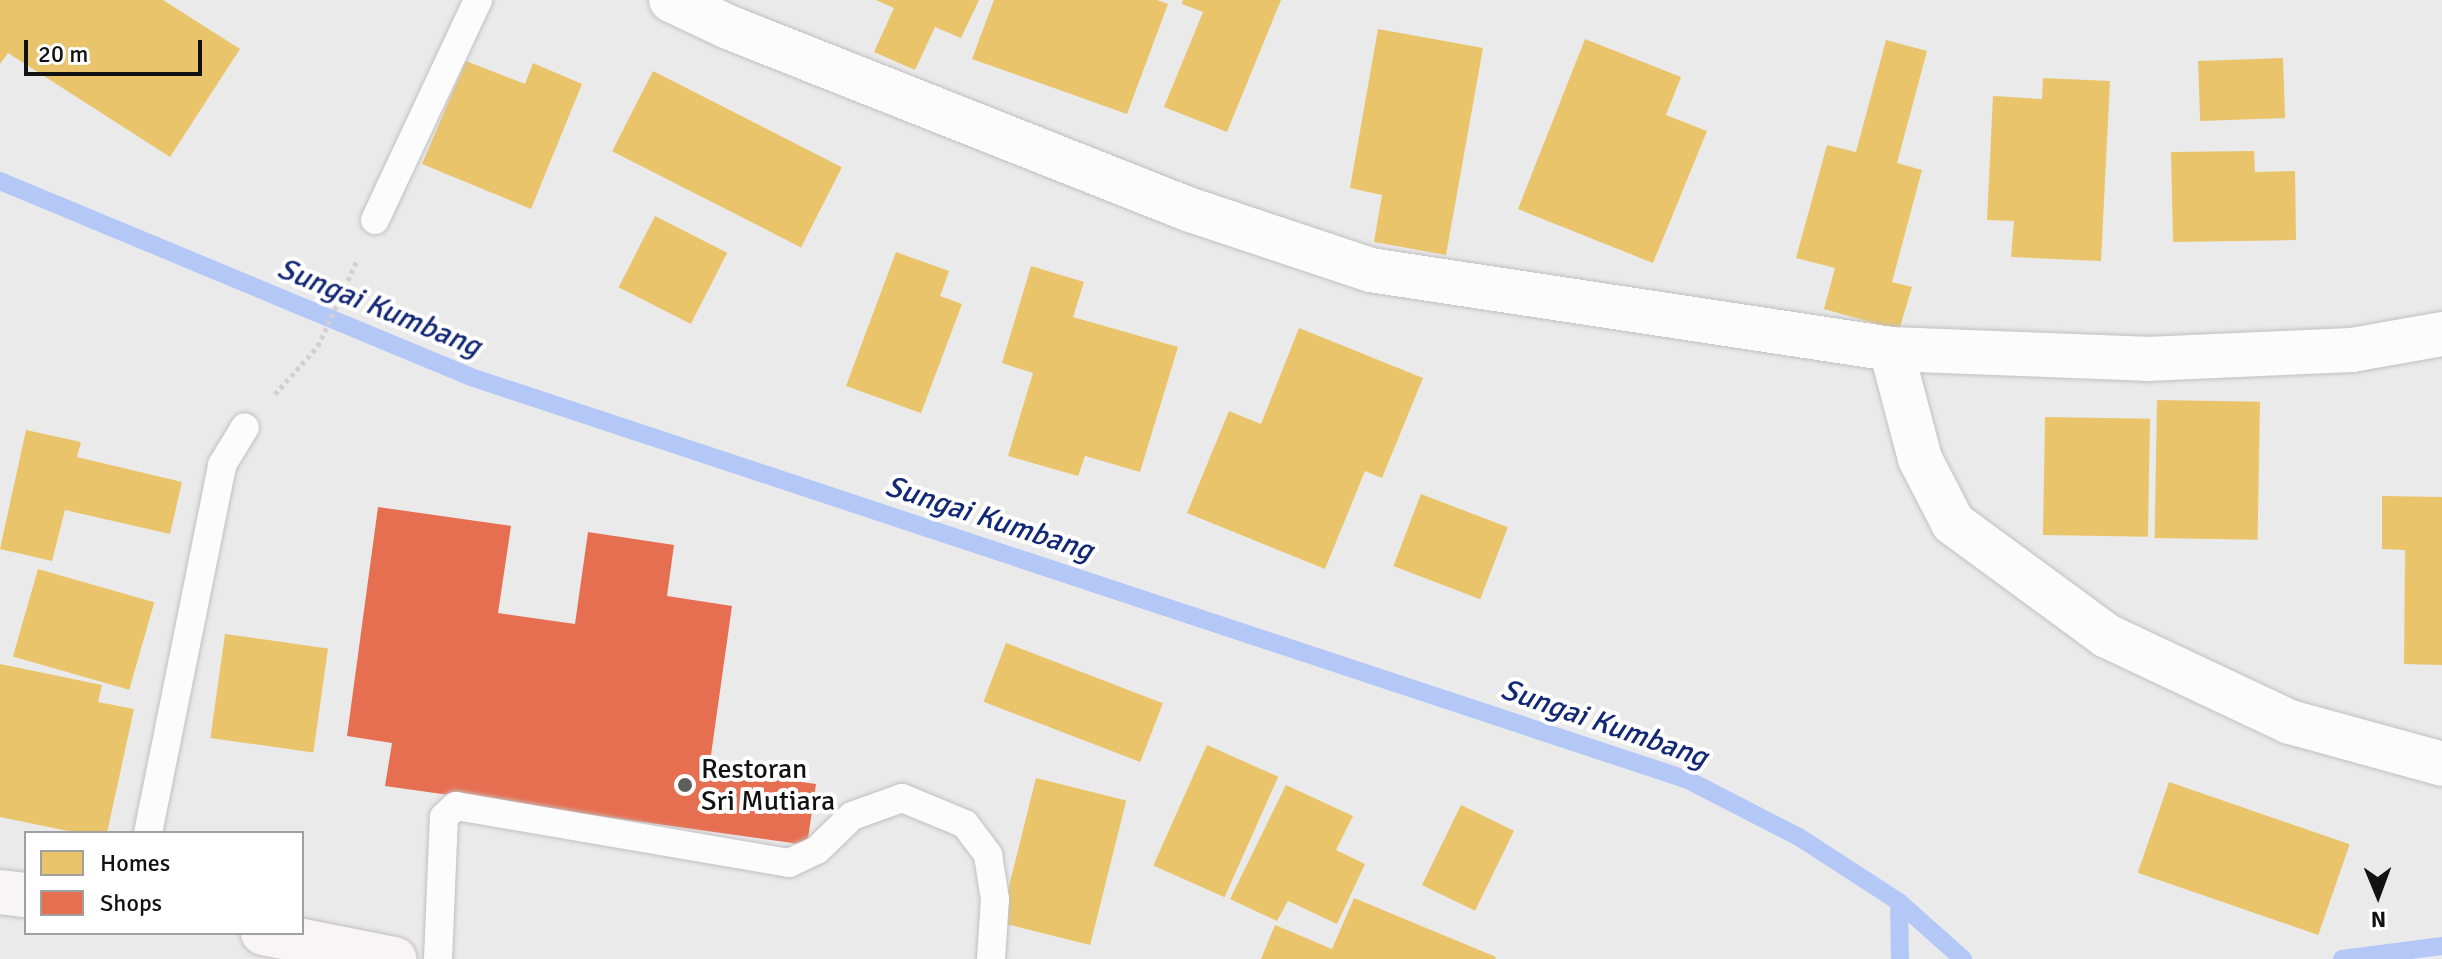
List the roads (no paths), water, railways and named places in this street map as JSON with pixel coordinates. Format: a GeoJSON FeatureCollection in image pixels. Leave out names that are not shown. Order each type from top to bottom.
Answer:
{"type":"FeatureCollection","features":[{"type":"Feature","properties":{"kind":"main road"},"geometry":{"type":"LineString","coordinates":[[0,892],[24,895]]}},
{"type":"Feature","properties":{"kind":"main road"},"geometry":{"type":"LineString","coordinates":[[273,935],[394,959]]}},
{"type":"Feature","properties":{"kind":"street"},"geometry":{"type":"LineString","coordinates":[[671,0],[728,27],[1191,210],[1370,270],[1891,349],[2146,359],[2352,350],[2442,334]]}},
{"type":"Feature","properties":{"kind":"street"},"geometry":{"type":"LineString","coordinates":[[1891,349],[1920,459],[1953,523],[2107,636],[2290,722],[2442,764]]}},
{"type":"Feature","properties":{"kind":"lane"},"geometry":{"type":"LineString","coordinates":[[375,220],[478,0]]}},
{"type":"Feature","properties":{"kind":"lane"},"geometry":{"type":"LineString","coordinates":[[148,831],[222,465],[245,427]]}},
{"type":"Feature","properties":{"kind":"lane"},"geometry":{"type":"LineString","coordinates":[[438,959],[444,817],[456,806],[789,863],[817,850],[852,816],[902,798],[965,824],[988,855],[995,899],[991,959]]}},
{"type":"Feature","properties":{"kind":"waterway","name":"Sungai Kumbang"},"geometry":{"type":"LineString","coordinates":[[0,181],[471,377],[1688,780],[1799,837],[1899,902],[1963,959]]}},
{"type":"Feature","properties":{"kind":"waterway","name":"Sungai Kumbang"},"geometry":{"type":"LineString","coordinates":[[1899,902],[1900,959]]}},
{"type":"Feature","properties":{"kind":"waterway"},"geometry":{"type":"LineString","coordinates":[[2342,959],[2442,946]]}},
{"type":"Feature","properties":{"kind":"place","name":"Restoran Sri Mutiara"},"geometry":{"type":"Point","coordinates":[685,785]}}]}
